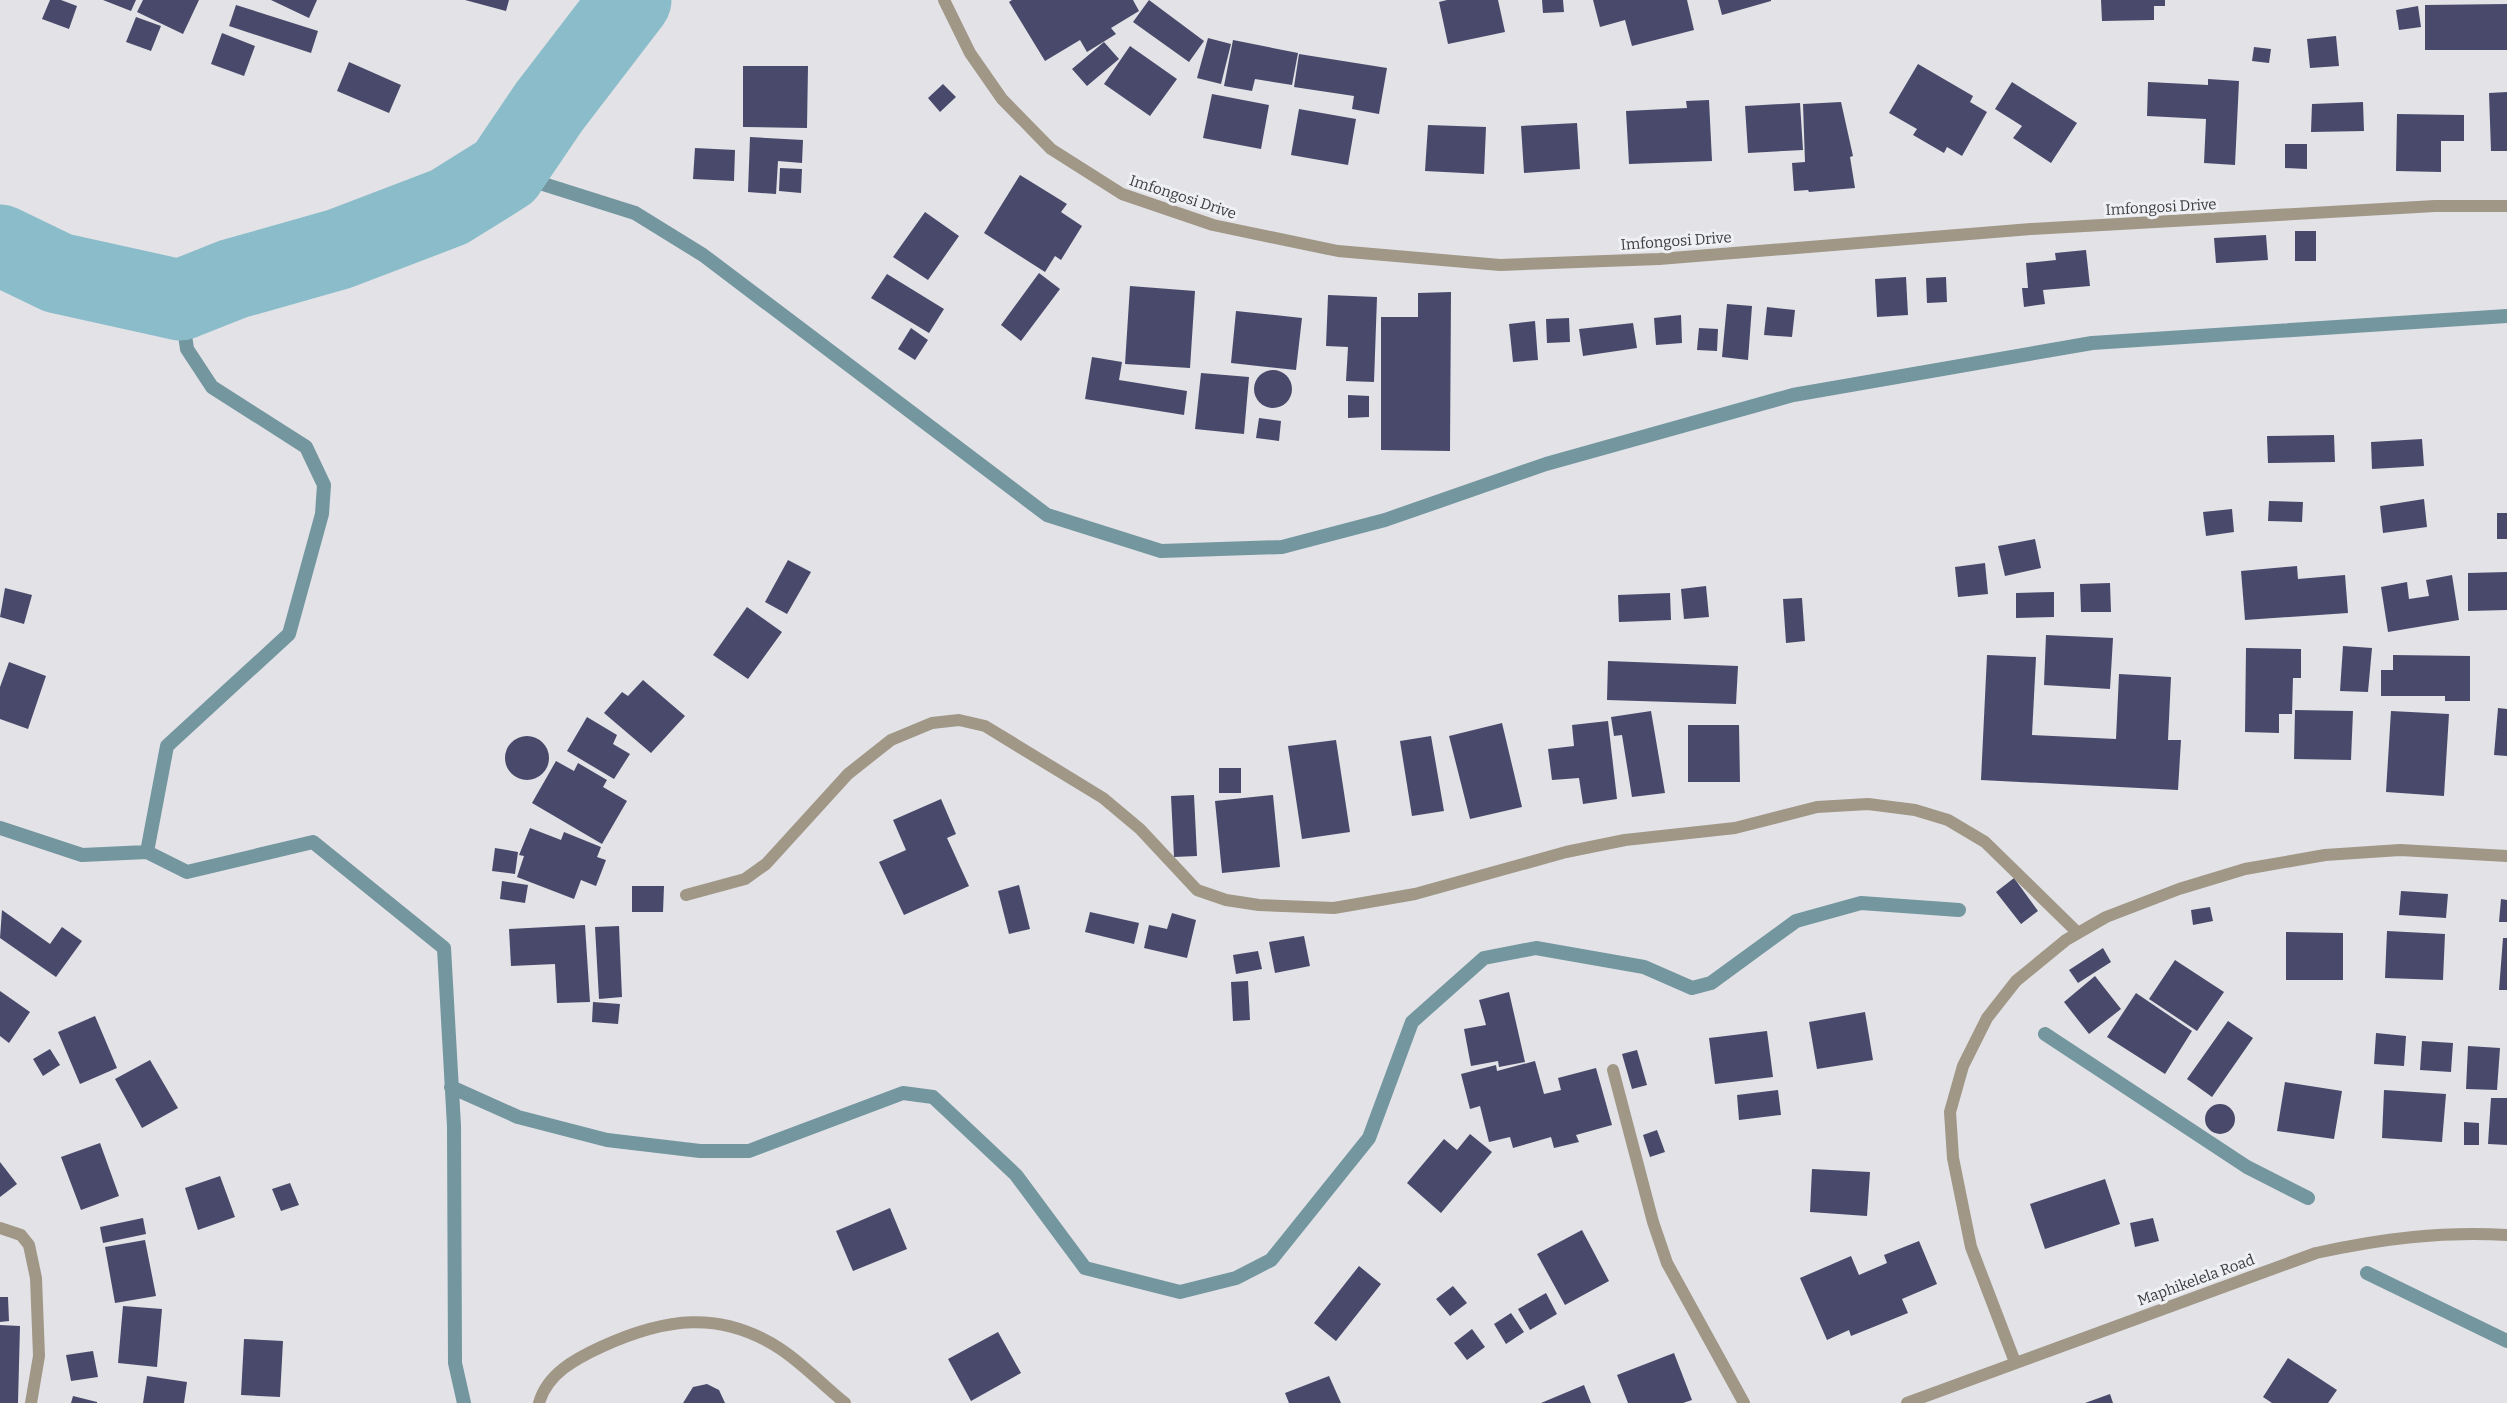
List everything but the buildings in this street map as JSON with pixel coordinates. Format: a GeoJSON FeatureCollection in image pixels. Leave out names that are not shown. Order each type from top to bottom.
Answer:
{"type":"FeatureCollection","features":[{"type":"Feature","properties":{"kind":"street","name":"Imfongosi Drive"},"geometry":{"type":"LineString","coordinates":[[944,0],[970,53],[1002,99],[1051,149],[1122,194],[1213,225],[1338,250],[1500,265],[1614,261],[2031,229],[2435,206],[2507,206]]}},
{"type":"Feature","properties":{"kind":"street"},"geometry":{"type":"LineString","coordinates":[[686,895],[745,879],[766,864],[849,774],[891,740],[932,723],[958,720],[985,726],[1103,798],[1140,829],[1197,890],[1226,900],[1259,905],[1334,908],[1415,894],[1566,852],[1625,840],[1735,828],[1816,807],[1868,804],[1915,810],[1948,820],[1985,842],[2078,933]]}},
{"type":"Feature","properties":{"kind":"street"},"geometry":{"type":"LineString","coordinates":[[2015,1362],[1971,1247],[1953,1158],[1950,1112],[1963,1066],[1987,1018],[2016,981],[2078,933],[2106,917],[2169,893],[2245,869],[2325,855],[2400,850],[2507,856]]}},
{"type":"Feature","properties":{"kind":"street"},"geometry":{"type":"LineString","coordinates":[[1613,1070],[1666,1263],[1744,1403]]}},
{"type":"Feature","properties":{"kind":"street"},"geometry":{"type":"LineString","coordinates":[[0,1228],[21,1235],[29,1245],[36,1278],[39,1356],[31,1403]]}},
{"type":"Feature","properties":{"kind":"street","name":"Maphikelela Road"},"geometry":{"type":"LineString","coordinates":[[1907,1403],[2316,1253],[2381,1239],[2423,1234],[2507,1234]]}},
{"type":"Feature","properties":{"kind":"street"},"geometry":{"type":"LineString","coordinates":[[538,1403],[551,1380],[568,1364],[632,1333],[662,1324],[721,1323],[754,1334],[783,1350],[845,1403]]}},
{"type":"Feature","properties":{"kind":"waterway"},"geometry":{"type":"LineString","coordinates":[[0,245],[58,273],[180,300],[233,279],[339,249],[449,207],[505,172],[549,107],[631,0]]}},
{"type":"Feature","properties":{"kind":"waterway"},"geometry":{"type":"LineString","coordinates":[[505,172],[635,213],[703,255],[1047,515],[1161,551],[1282,547],[1385,520],[1546,464],[1793,395],[2092,343],[2507,316]]}},
{"type":"Feature","properties":{"kind":"waterway"},"geometry":{"type":"LineString","coordinates":[[180,300],[187,349],[212,387],[306,447],[324,485],[322,514],[289,634],[167,746],[147,852],[187,872],[313,842],[444,948],[454,1126],[455,1363],[464,1403]]}},
{"type":"Feature","properties":{"kind":"waterway"},"geometry":{"type":"LineString","coordinates":[[0,828],[82,855],[147,852]]}},
{"type":"Feature","properties":{"kind":"waterway"},"geometry":{"type":"LineString","coordinates":[[451,1087],[518,1117],[607,1140],[700,1151],[749,1151],[903,1093],[933,1097],[1016,1175],[1085,1268],[1180,1292],[1236,1278],[1271,1260],[1369,1138],[1412,1022],[1484,958],[1536,948],[1644,967],[1692,988],[1711,983],[1796,921],[1861,903],[1959,910]]}},
{"type":"Feature","properties":{"kind":"waterway"},"geometry":{"type":"LineString","coordinates":[[2045,1034],[2247,1167],[2308,1198]]}},
{"type":"Feature","properties":{"kind":"waterway"},"geometry":{"type":"LineString","coordinates":[[2367,1273],[2507,1341]]}}]}
